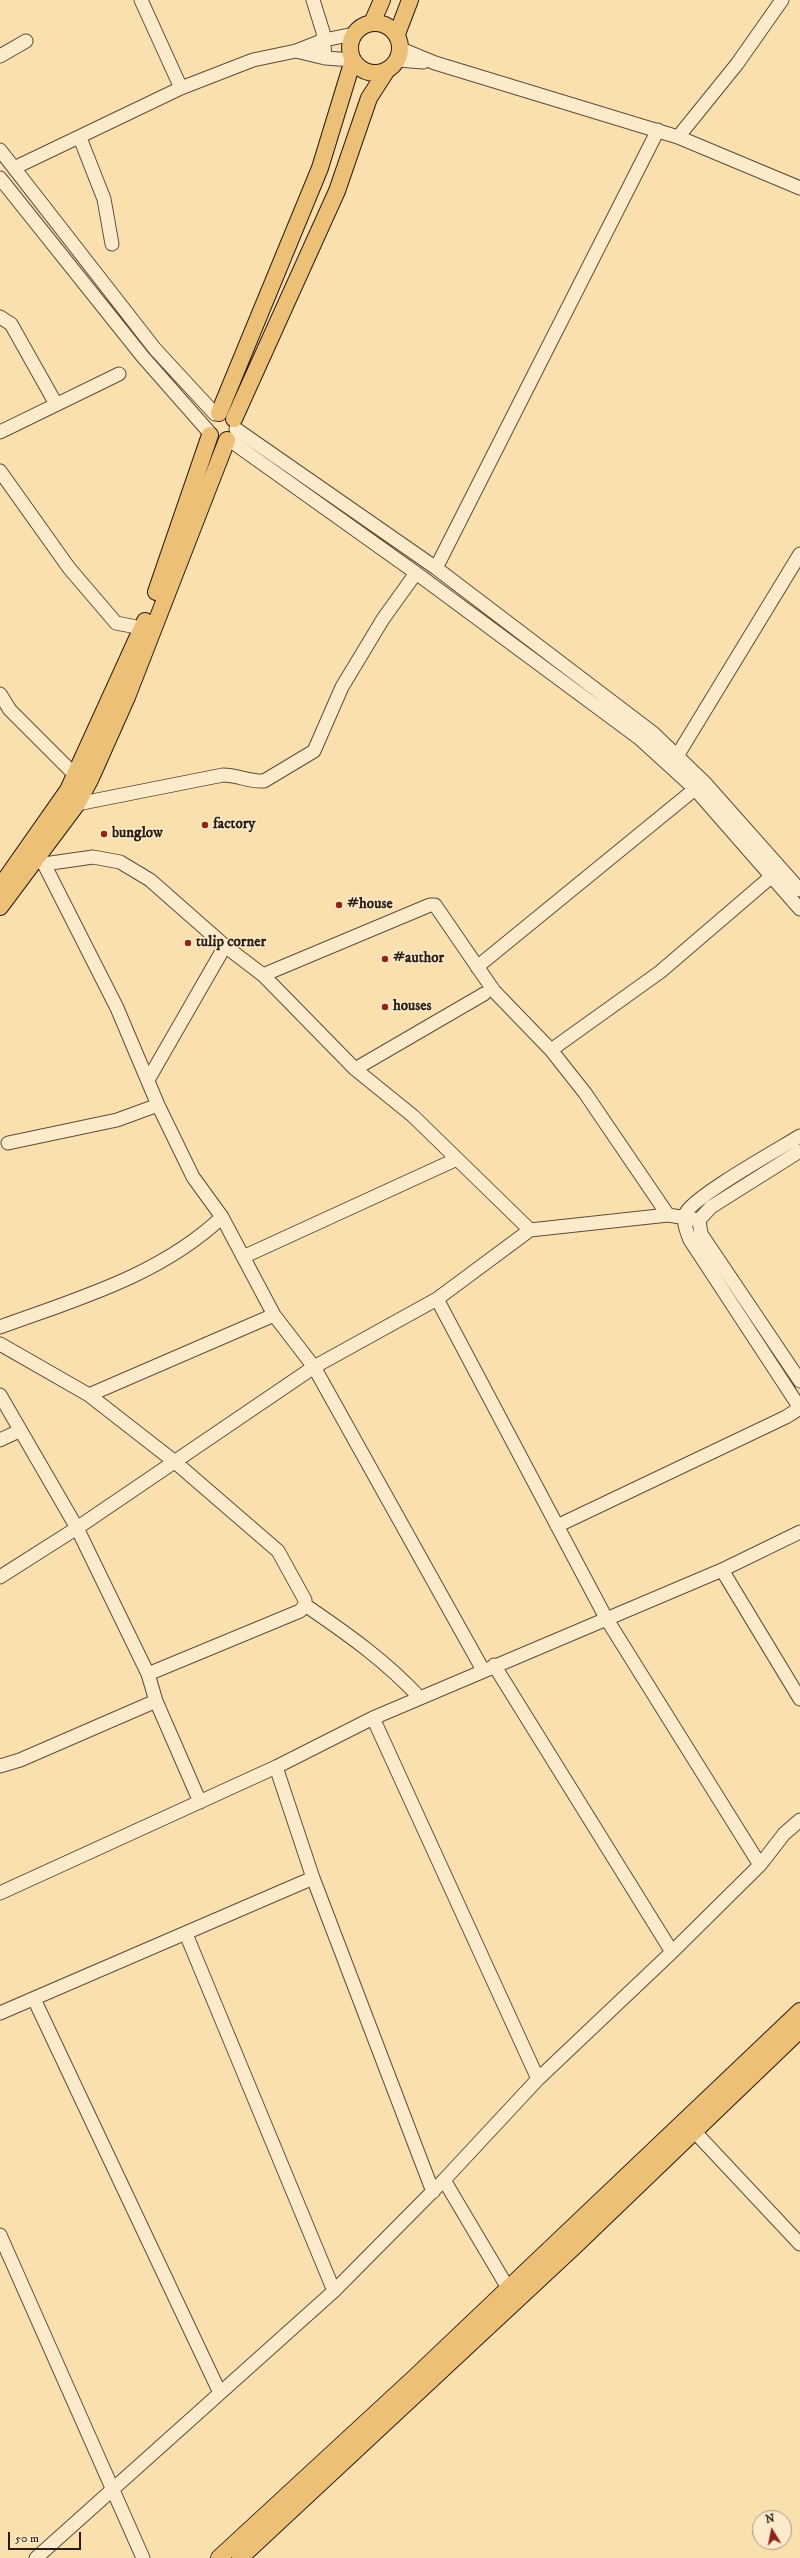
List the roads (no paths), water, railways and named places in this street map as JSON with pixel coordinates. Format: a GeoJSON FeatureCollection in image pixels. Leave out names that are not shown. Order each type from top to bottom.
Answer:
{"type":"FeatureCollection","features":[{"type":"Feature","properties":{"kind":"main road"},"geometry":{"type":"LineString","coordinates":[[372,23],[382,0]]}},
{"type":"Feature","properties":{"kind":"main road"},"geometry":{"type":"LineString","coordinates":[[0,907],[41,861],[77,804],[127,697],[231,432],[337,191],[369,98],[395,60],[397,34],[410,0]]}},
{"type":"Feature","properties":{"kind":"main road"},"geometry":{"type":"LineString","coordinates":[[1,883],[68,790],[142,628],[209,434],[208,422],[217,413],[320,168],[353,60],[350,44],[354,34],[362,26],[372,23],[386,25],[397,34]]}},
{"type":"Feature","properties":{"kind":"main road"},"geometry":{"type":"LineString","coordinates":[[353,60],[363,70],[370,72],[395,60]]}},
{"type":"Feature","properties":{"kind":"main road"},"geometry":{"type":"LineString","coordinates":[[217,413],[227,413],[231,432]]}},
{"type":"Feature","properties":{"kind":"main road"},"geometry":{"type":"LineString","coordinates":[[209,434],[220,440],[231,432]]}},
{"type":"Feature","properties":{"kind":"main road"},"geometry":{"type":"LineString","coordinates":[[240,2558],[270,2520],[508,2288],[800,2011]]}},
{"type":"Feature","properties":{"kind":"main road"},"geometry":{"type":"LineString","coordinates":[[220,2558],[270,2520],[465,2348],[800,2030]]}},
{"type":"Feature","properties":{"kind":"street"},"geometry":{"type":"LineString","coordinates":[[141,0],[181,88]]}},
{"type":"Feature","properties":{"kind":"street"},"geometry":{"type":"LineString","coordinates":[[313,0],[324,40],[325,58]]}},
{"type":"Feature","properties":{"kind":"street"},"geometry":{"type":"LineString","coordinates":[[678,137],[737,64],[782,0]]}},
{"type":"Feature","properties":{"kind":"street"},"geometry":{"type":"LineString","coordinates":[[14,168],[80,138],[181,88],[254,60],[296,51],[324,40],[354,34]]}},
{"type":"Feature","properties":{"kind":"street"},"geometry":{"type":"LineString","coordinates":[[0,56],[26,41]]}},
{"type":"Feature","properties":{"kind":"street"},"geometry":{"type":"LineString","coordinates":[[296,51],[325,58],[353,60]]}},
{"type":"Feature","properties":{"kind":"street"},"geometry":{"type":"LineString","coordinates":[[395,60],[435,63],[658,130],[800,188]]}},
{"type":"Feature","properties":{"kind":"street"},"geometry":{"type":"LineString","coordinates":[[436,568],[658,130]]}},
{"type":"Feature","properties":{"kind":"street"},"geometry":{"type":"LineString","coordinates":[[80,138],[104,199],[112,244]]}},
{"type":"Feature","properties":{"kind":"street"},"geometry":{"type":"LineString","coordinates":[[0,150],[155,349],[217,413]]}},
{"type":"Feature","properties":{"kind":"street"},"geometry":{"type":"LineString","coordinates":[[0,178],[144,357],[209,434]]}},
{"type":"Feature","properties":{"kind":"street"},"geometry":{"type":"LineString","coordinates":[[0,317],[11,324],[56,404]]}},
{"type":"Feature","properties":{"kind":"street"},"geometry":{"type":"LineString","coordinates":[[0,432],[119,374]]}},
{"type":"Feature","properties":{"kind":"street"},"geometry":{"type":"LineString","coordinates":[[231,432],[436,568],[653,733],[705,783],[800,890]]}},
{"type":"Feature","properties":{"kind":"street"},"geometry":{"type":"LineString","coordinates":[[231,432],[416,573],[639,738],[695,789],[800,909]]}},
{"type":"Feature","properties":{"kind":"street"},"geometry":{"type":"LineString","coordinates":[[0,471],[70,568],[116,623],[142,628]]}},
{"type":"Feature","properties":{"kind":"street"},"geometry":{"type":"LineString","coordinates":[[677,756],[800,554]]}},
{"type":"Feature","properties":{"kind":"street"},"geometry":{"type":"LineString","coordinates":[[77,804],[222,775],[233,775],[264,781],[314,751],[342,687],[383,619],[416,573]]}},
{"type":"Feature","properties":{"kind":"street"},"geometry":{"type":"LineString","coordinates":[[0,694],[10,710],[75,776]]}},
{"type":"Feature","properties":{"kind":"street"},"geometry":{"type":"LineString","coordinates":[[477,967],[695,789]]}},
{"type":"Feature","properties":{"kind":"street"},"geometry":{"type":"LineString","coordinates":[[530,1230],[413,1116],[355,1069],[263,974],[225,946],[150,880],[120,862],[93,857],[41,861],[117,1008],[158,1105],[193,1177],[222,1217],[274,1315],[314,1367],[489,1668],[672,1952]]}},
{"type":"Feature","properties":{"kind":"street"},"geometry":{"type":"LineString","coordinates":[[551,1050],[660,972],[772,876]]}},
{"type":"Feature","properties":{"kind":"street"},"geometry":{"type":"LineString","coordinates":[[263,974],[430,905],[439,908],[494,991],[551,1050],[589,1099],[668,1215]]}},
{"type":"Feature","properties":{"kind":"street"},"geometry":{"type":"LineString","coordinates":[[148,1080],[225,946]]}},
{"type":"Feature","properties":{"kind":"street"},"geometry":{"type":"LineString","coordinates":[[355,1069],[484,994]]}},
{"type":"Feature","properties":{"kind":"street"},"geometry":{"type":"LineString","coordinates":[[8,1143],[117,1120],[158,1105]]}},
{"type":"Feature","properties":{"kind":"street"},"geometry":{"type":"LineString","coordinates":[[557,1526],[786,1418],[800,1408],[690,1240],[684,1217],[686,1212],[702,1197],[800,1136]]}},
{"type":"Feature","properties":{"kind":"street"},"geometry":{"type":"LineString","coordinates":[[699,1220],[711,1207],[800,1151]]}},
{"type":"Feature","properties":{"kind":"street"},"geometry":{"type":"LineString","coordinates":[[243,1257],[457,1158]]}},
{"type":"Feature","properties":{"kind":"street"},"geometry":{"type":"LineString","coordinates":[[0,1577],[77,1528],[314,1367],[437,1299],[530,1230],[668,1215],[699,1220]]}},
{"type":"Feature","properties":{"kind":"street"},"geometry":{"type":"LineString","coordinates":[[0,1327],[111,1287],[200,1237],[222,1217]]}},
{"type":"Feature","properties":{"kind":"street"},"geometry":{"type":"LineString","coordinates":[[699,1220],[701,1234],[800,1381]]}},
{"type":"Feature","properties":{"kind":"street"},"geometry":{"type":"LineString","coordinates":[[437,1299],[606,1618],[760,1865]]}},
{"type":"Feature","properties":{"kind":"street"},"geometry":{"type":"LineString","coordinates":[[89,1395],[274,1315]]}},
{"type":"Feature","properties":{"kind":"street"},"geometry":{"type":"LineString","coordinates":[[0,1344],[89,1395],[175,1462],[278,1551],[305,1600],[305,1605],[300,1611],[148,1674]]}},
{"type":"Feature","properties":{"kind":"street"},"geometry":{"type":"LineString","coordinates":[[0,1395],[19,1431],[77,1528],[148,1674],[156,1701],[200,1802]]}},
{"type":"Feature","properties":{"kind":"street"},"geometry":{"type":"LineString","coordinates":[[0,1440],[19,1431]]}},
{"type":"Feature","properties":{"kind":"street"},"geometry":{"type":"LineString","coordinates":[[0,1893],[276,1767],[373,1718],[722,1570],[800,1532]]}},
{"type":"Feature","properties":{"kind":"street"},"geometry":{"type":"LineString","coordinates":[[722,1570],[800,1699]]}},
{"type":"Feature","properties":{"kind":"street"},"geometry":{"type":"LineString","coordinates":[[305,1605],[353,1637],[402,1678],[420,1698]]}},
{"type":"Feature","properties":{"kind":"street"},"geometry":{"type":"LineString","coordinates":[[0,1766],[20,1760],[156,1701]]}},
{"type":"Feature","properties":{"kind":"street"},"geometry":{"type":"LineString","coordinates":[[373,1718],[538,2079]]}},
{"type":"Feature","properties":{"kind":"street"},"geometry":{"type":"LineString","coordinates":[[276,1767],[313,1878],[433,2192]]}},
{"type":"Feature","properties":{"kind":"street"},"geometry":{"type":"LineString","coordinates":[[36,2558],[334,2291],[433,2192],[538,2079],[672,1952],[760,1865],[784,1834],[800,1820]]}},
{"type":"Feature","properties":{"kind":"street"},"geometry":{"type":"LineString","coordinates":[[0,2013],[313,1878]]}},
{"type":"Feature","properties":{"kind":"street"},"geometry":{"type":"LineString","coordinates":[[186,1934],[334,2291]]}},
{"type":"Feature","properties":{"kind":"street"},"geometry":{"type":"LineString","coordinates":[[34,1999],[220,2393]]}},
{"type":"Feature","properties":{"kind":"street"},"geometry":{"type":"LineString","coordinates":[[694,2131],[800,2244]]}},
{"type":"Feature","properties":{"kind":"street"},"geometry":{"type":"LineString","coordinates":[[444,2180],[508,2288]]}},
{"type":"Feature","properties":{"kind":"street"},"geometry":{"type":"LineString","coordinates":[[0,2235],[143,2558]]}},
{"type":"Feature","properties":{"kind":"place","name":"factory"},"geometry":{"type":"Point","coordinates":[205,825]}},
{"type":"Feature","properties":{"kind":"place","name":"bunglow"},"geometry":{"type":"Point","coordinates":[104,834]}},
{"type":"Feature","properties":{"kind":"place","name":"#house"},"geometry":{"type":"Point","coordinates":[339,905]}},
{"type":"Feature","properties":{"kind":"place","name":"tulip corner"},"geometry":{"type":"Point","coordinates":[188,943]}},
{"type":"Feature","properties":{"kind":"place","name":"#author"},"geometry":{"type":"Point","coordinates":[385,959]}},
{"type":"Feature","properties":{"kind":"place","name":"houses"},"geometry":{"type":"Point","coordinates":[385,1007]}}]}
